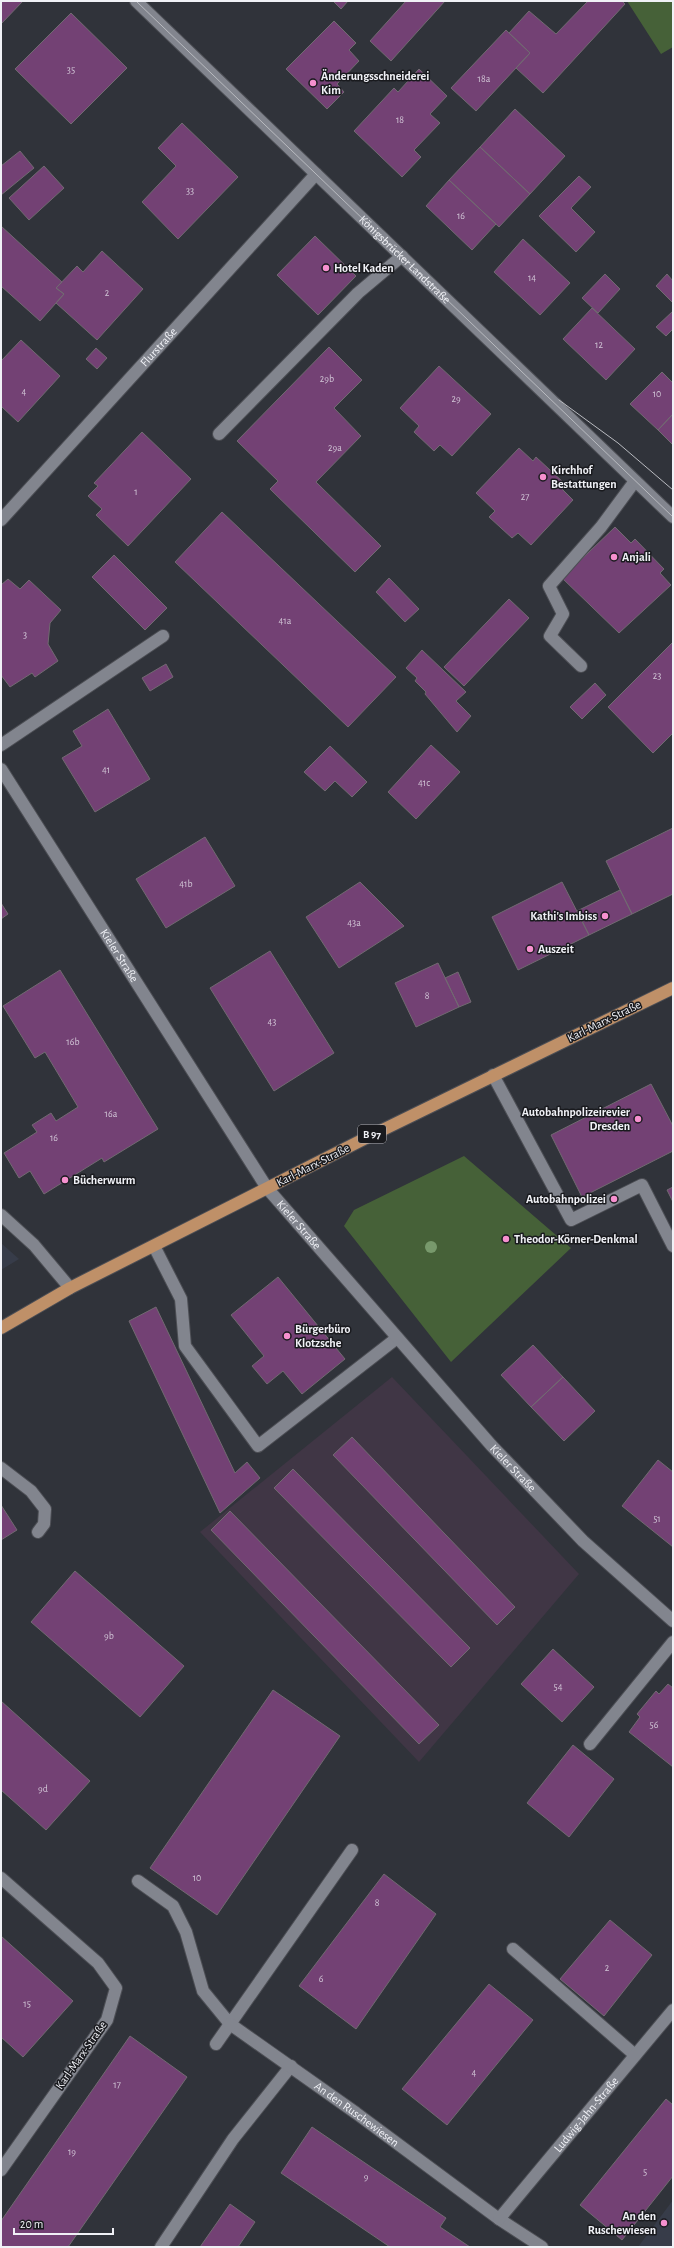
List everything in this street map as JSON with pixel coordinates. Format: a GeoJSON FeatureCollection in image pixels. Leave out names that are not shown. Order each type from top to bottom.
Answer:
{"type":"FeatureCollection","features":[{"type":"Feature","properties":{"kind":"main road","name":"Karl-Marx-Straße"},"geometry":{"type":"LineString","coordinates":[[1,1328],[70,1288],[267,1188],[493,1075],[673,988]]}},
{"type":"Feature","properties":{"kind":"street","name":"Königsbrücker Landstraße"},"geometry":{"type":"LineString","coordinates":[[136,1],[673,517]]}},
{"type":"Feature","properties":{"kind":"street","name":"Flurstraße"},"geometry":{"type":"LineString","coordinates":[[1,520],[316,174]]}},
{"type":"Feature","properties":{"kind":"street"},"geometry":{"type":"LineString","coordinates":[[219,434],[358,294],[402,256]]}},
{"type":"Feature","properties":{"kind":"street"},"geometry":{"type":"LineString","coordinates":[[581,666],[550,636],[563,614],[549,586],[601,528],[635,481]]}},
{"type":"Feature","properties":{"kind":"street"},"geometry":{"type":"LineString","coordinates":[[1,746],[163,636]]}},
{"type":"Feature","properties":{"kind":"street","name":"Kieler Straße"},"geometry":{"type":"LineString","coordinates":[[1,769],[267,1188],[491,1445],[583,1541],[673,1621]]}},
{"type":"Feature","properties":{"kind":"street"},"geometry":{"type":"LineString","coordinates":[[493,1075],[571,1220],[642,1185],[673,1246]]}},
{"type":"Feature","properties":{"kind":"street"},"geometry":{"type":"LineString","coordinates":[[1,1215],[34,1245],[70,1288]]}},
{"type":"Feature","properties":{"kind":"street"},"geometry":{"type":"LineString","coordinates":[[154,1246],[181,1299],[185,1346],[258,1446],[397,1338]]}},
{"type":"Feature","properties":{"kind":"street"},"geometry":{"type":"LineString","coordinates":[[1,1468],[30,1491],[45,1509],[44,1524],[38,1532]]}},
{"type":"Feature","properties":{"kind":"street"},"geometry":{"type":"LineString","coordinates":[[590,1744],[673,1642]]}},
{"type":"Feature","properties":{"kind":"street"},"geometry":{"type":"LineString","coordinates":[[216,2044],[352,1850]]}},
{"type":"Feature","properties":{"kind":"street","name":"Karl-Marx-Straße"},"geometry":{"type":"LineString","coordinates":[[1,1878],[98,1963],[116,1988],[107,2020],[1,2170]]}},
{"type":"Feature","properties":{"kind":"street","name":"An den Ruschewiesen"},"geometry":{"type":"LineString","coordinates":[[138,1881],[173,1906],[186,1932],[203,1991],[230,2024],[291,2066],[499,2219],[542,2247]]}},
{"type":"Feature","properties":{"kind":"street"},"geometry":{"type":"LineString","coordinates":[[513,1949],[635,2055]]}},
{"type":"Feature","properties":{"kind":"street","name":"Ludwig-Jahn-Straße"},"geometry":{"type":"LineString","coordinates":[[499,2219],[673,2010]]}},
{"type":"Feature","properties":{"kind":"street"},"geometry":{"type":"LineString","coordinates":[[161,2247],[233,2139],[291,2066]]}},
{"type":"Feature","properties":{"kind":"shaded area"},"geometry":{"type":"Polygon","coordinates":[[[1,1243],[19,1259],[1,1270],[1,1243]]]}},
{"type":"Feature","properties":{"kind":"shaded area"},"geometry":{"type":"Polygon","coordinates":[[[392,1377],[579,1574],[419,1762],[200,1532],[392,1377]]]}},
{"type":"Feature","properties":{"kind":"shaded area","name":"An den Ruschewiesen"},"geometry":{"type":"Polygon","coordinates":[[[673,2200],[673,2247],[638,2247],[673,2200]]]}},
{"type":"Feature","properties":{"kind":"green space"},"geometry":{"type":"Polygon","coordinates":[[[627,1],[673,1],[673,47],[661,54],[627,1]]]}},
{"type":"Feature","properties":{"kind":"green space"},"geometry":{"type":"Polygon","coordinates":[[[464,1156],[571,1248],[451,1362],[344,1226],[354,1210],[464,1156]]]}},
{"type":"Feature","properties":{"kind":"building"},"geometry":{"type":"Polygon","coordinates":[[[1,1],[23,1],[1,24],[1,1]]]}},
{"type":"Feature","properties":{"kind":"building"},"geometry":{"type":"Polygon","coordinates":[[[333,1],[348,1],[341,9],[333,1]]]}},
{"type":"Feature","properties":{"kind":"building"},"geometry":{"type":"Polygon","coordinates":[[[406,1],[445,1],[391,61],[370,41],[406,1]]]}},
{"type":"Feature","properties":{"kind":"building"},"geometry":{"type":"Polygon","coordinates":[[[588,1],[622,1],[625,4],[543,93],[516,68],[530,53],[509,33],[529,11],[556,34],[588,1]]]}},
{"type":"Feature","properties":{"kind":"building"},"geometry":{"type":"Polygon","coordinates":[[[71,13],[127,68],[71,124],[15,69],[71,13]]]}},
{"type":"Feature","properties":{"kind":"building"},"geometry":{"type":"Polygon","coordinates":[[[334,21],[356,43],[349,50],[359,61],[337,84],[344,92],[327,109],[286,69],[334,21]]]}},
{"type":"Feature","properties":{"kind":"building"},"geometry":{"type":"Polygon","coordinates":[[[506,30],[530,53],[476,111],[451,88],[506,30]]]}},
{"type":"Feature","properties":{"kind":"building"},"geometry":{"type":"Polygon","coordinates":[[[419,69],[447,96],[430,114],[440,123],[414,150],[421,157],[402,177],[354,131],[394,88],[398,92],[419,69]]]}},
{"type":"Feature","properties":{"kind":"building"},"geometry":{"type":"Polygon","coordinates":[[[515,109],[565,156],[530,194],[480,147],[515,109]]]}},
{"type":"Feature","properties":{"kind":"building"},"geometry":{"type":"Polygon","coordinates":[[[182,123],[238,177],[178,239],[142,202],[176,166],[158,148],[182,123]]]}},
{"type":"Feature","properties":{"kind":"building"},"geometry":{"type":"Polygon","coordinates":[[[480,147],[530,194],[499,227],[449,180],[480,147]]]}},
{"type":"Feature","properties":{"kind":"building"},"geometry":{"type":"Polygon","coordinates":[[[20,151],[34,168],[1,195],[1,166],[20,151]]]}},
{"type":"Feature","properties":{"kind":"building"},"geometry":{"type":"Polygon","coordinates":[[[44,166],[64,188],[29,220],[9,198],[44,166]]]}},
{"type":"Feature","properties":{"kind":"building"},"geometry":{"type":"Polygon","coordinates":[[[579,176],[591,187],[571,208],[595,232],[576,252],[539,216],[579,176]]]}},
{"type":"Feature","properties":{"kind":"building"},"geometry":{"type":"Polygon","coordinates":[[[449,180],[496,224],[472,250],[426,206],[449,180]]]}},
{"type":"Feature","properties":{"kind":"building"},"geometry":{"type":"Polygon","coordinates":[[[1,226],[62,282],[56,288],[64,294],[40,321],[1,286],[1,226]]]}},
{"type":"Feature","properties":{"kind":"building"},"geometry":{"type":"Polygon","coordinates":[[[315,236],[356,276],[318,315],[277,275],[315,236]]]}},
{"type":"Feature","properties":{"kind":"building"},"geometry":{"type":"Polygon","coordinates":[[[523,239],[570,283],[540,315],[494,272],[523,239]]]}},
{"type":"Feature","properties":{"kind":"building"},"geometry":{"type":"Polygon","coordinates":[[[102,251],[143,289],[97,340],[56,303],[64,294],[56,288],[77,266],[83,272],[102,251]]]}},
{"type":"Feature","properties":{"kind":"building"},"geometry":{"type":"Polygon","coordinates":[[[605,274],[620,289],[598,313],[582,298],[605,274]]]}},
{"type":"Feature","properties":{"kind":"building"},"geometry":{"type":"Polygon","coordinates":[[[667,274],[673,281],[673,303],[656,286],[667,274]]]}},
{"type":"Feature","properties":{"kind":"building"},"geometry":{"type":"Polygon","coordinates":[[[592,308],[635,349],[606,380],[563,339],[592,308]]]}},
{"type":"Feature","properties":{"kind":"building"},"geometry":{"type":"Polygon","coordinates":[[[673,311],[673,329],[666,336],[656,327],[673,311]]]}},
{"type":"Feature","properties":{"kind":"building"},"geometry":{"type":"Polygon","coordinates":[[[21,340],[60,376],[18,422],[1,406],[1,361],[21,340]]]}},
{"type":"Feature","properties":{"kind":"building"},"geometry":{"type":"Polygon","coordinates":[[[329,347],[362,380],[334,408],[361,436],[316,482],[381,546],[355,572],[270,489],[278,481],[237,441],[329,347]]]}},
{"type":"Feature","properties":{"kind":"building"},"geometry":{"type":"Polygon","coordinates":[[[96,348],[107,358],[97,369],[86,359],[96,348]]]}},
{"type":"Feature","properties":{"kind":"building"},"geometry":{"type":"Polygon","coordinates":[[[439,366],[491,414],[452,456],[440,445],[434,451],[414,432],[419,426],[400,408],[439,366]]]}},
{"type":"Feature","properties":{"kind":"building"},"geometry":{"type":"Polygon","coordinates":[[[662,372],[673,383],[673,414],[658,430],[630,404],[662,372]]]}},
{"type":"Feature","properties":{"kind":"building"},"geometry":{"type":"Polygon","coordinates":[[[673,414],[673,445],[658,430],[673,414]]]}},
{"type":"Feature","properties":{"kind":"building"},"geometry":{"type":"Polygon","coordinates":[[[142,432],[191,479],[128,546],[96,515],[102,509],[88,496],[98,486],[94,483],[142,432]]]}},
{"type":"Feature","properties":{"kind":"building"},"geometry":{"type":"Polygon","coordinates":[[[519,448],[533,461],[536,457],[564,483],[560,487],[573,500],[531,545],[518,533],[512,538],[489,517],[495,511],[476,493],[519,448]]]}},
{"type":"Feature","properties":{"kind":"building"},"geometry":{"type":"Polygon","coordinates":[[[222,512],[396,677],[348,727],[175,562],[222,512]]]}},
{"type":"Feature","properties":{"kind":"building"},"geometry":{"type":"Polygon","coordinates":[[[615,527],[631,543],[635,539],[664,569],[660,573],[671,585],[619,633],[562,578],[615,527]]]}},
{"type":"Feature","properties":{"kind":"building"},"geometry":{"type":"Polygon","coordinates":[[[114,555],[167,608],[145,630],[92,577],[114,555]]]}},
{"type":"Feature","properties":{"kind":"building"},"geometry":{"type":"Polygon","coordinates":[[[389,578],[419,609],[405,622],[376,592],[389,578]]]}},
{"type":"Feature","properties":{"kind":"building"},"geometry":{"type":"Polygon","coordinates":[[[8,579],[20,589],[29,580],[61,610],[50,623],[48,644],[58,661],[35,677],[32,673],[10,687],[1,675],[1,585],[8,579]]]}},
{"type":"Feature","properties":{"kind":"building"},"geometry":{"type":"Polygon","coordinates":[[[509,599],[529,618],[464,686],[444,667],[509,599]]]}},
{"type":"Feature","properties":{"kind":"building"},"geometry":{"type":"Polygon","coordinates":[[[673,642],[673,733],[653,753],[608,707],[673,642]]]}},
{"type":"Feature","properties":{"kind":"building"},"geometry":{"type":"Polygon","coordinates":[[[422,650],[466,692],[456,701],[471,716],[457,732],[425,694],[426,692],[415,681],[417,678],[406,668],[422,650]]]}},
{"type":"Feature","properties":{"kind":"building"},"geometry":{"type":"Polygon","coordinates":[[[166,664],[173,677],[150,691],[142,678],[166,664]]]}},
{"type":"Feature","properties":{"kind":"building"},"geometry":{"type":"Polygon","coordinates":[[[595,683],[606,695],[582,719],[570,707],[595,683]]]}},
{"type":"Feature","properties":{"kind":"building"},"geometry":{"type":"Polygon","coordinates":[[[108,709],[150,779],[95,812],[62,758],[82,746],[73,731],[108,709]]]}},
{"type":"Feature","properties":{"kind":"building"},"geometry":{"type":"Polygon","coordinates":[[[431,745],[460,772],[416,819],[388,792],[431,745]]]}},
{"type":"Feature","properties":{"kind":"building"},"geometry":{"type":"Polygon","coordinates":[[[330,746],[367,782],[352,797],[335,781],[325,791],[304,772],[330,746]]]}},
{"type":"Feature","properties":{"kind":"building"},"geometry":{"type":"Polygon","coordinates":[[[673,828],[673,894],[632,914],[606,861],[673,828]]]}},
{"type":"Feature","properties":{"kind":"building"},"geometry":{"type":"Polygon","coordinates":[[[205,837],[235,886],[166,928],[136,879],[205,837]]]}},
{"type":"Feature","properties":{"kind":"building"},"geometry":{"type":"Polygon","coordinates":[[[360,882],[404,926],[339,968],[306,917],[360,882]]]}},
{"type":"Feature","properties":{"kind":"building"},"geometry":{"type":"Polygon","coordinates":[[[562,882],[589,935],[518,970],[492,917],[562,882]]]}},
{"type":"Feature","properties":{"kind":"building"},"geometry":{"type":"Polygon","coordinates":[[[620,890],[632,914],[589,935],[577,911],[620,890]]]}},
{"type":"Feature","properties":{"kind":"building"},"geometry":{"type":"Polygon","coordinates":[[[1,903],[8,914],[1,919],[1,903]]]}},
{"type":"Feature","properties":{"kind":"building"},"geometry":{"type":"Polygon","coordinates":[[[270,951],[334,1053],[274,1091],[210,988],[270,951]]]}},
{"type":"Feature","properties":{"kind":"building"},"geometry":{"type":"Polygon","coordinates":[[[438,963],[459,1007],[416,1027],[395,983],[438,963]]]}},
{"type":"Feature","properties":{"kind":"building"},"geometry":{"type":"Polygon","coordinates":[[[60,970],[158,1129],[104,1162],[102,1158],[44,1194],[30,1171],[19,1178],[4,1153],[37,1132],[32,1125],[51,1113],[56,1121],[78,1107],[45,1052],[35,1058],[3,1006],[60,970]]]}},
{"type":"Feature","properties":{"kind":"building"},"geometry":{"type":"Polygon","coordinates":[[[458,972],[471,1002],[459,1007],[445,978],[458,972]]]}},
{"type":"Feature","properties":{"kind":"building"},"geometry":{"type":"Polygon","coordinates":[[[651,1084],[673,1126],[673,1151],[582,1197],[551,1135],[651,1084]]]}},
{"type":"Feature","properties":{"kind":"building"},"geometry":{"type":"Polygon","coordinates":[[[673,1187],[673,1202],[667,1190],[673,1187]]]}},
{"type":"Feature","properties":{"kind":"building","name":"Bürgerbüro Klotzsche"},"geometry":{"type":"Polygon","coordinates":[[[278,1277],[345,1359],[302,1394],[283,1371],[267,1384],[252,1366],[264,1356],[231,1315],[278,1277]]]}},
{"type":"Feature","properties":{"kind":"building"},"geometry":{"type":"Polygon","coordinates":[[[156,1307],[235,1473],[247,1462],[260,1478],[220,1513],[129,1321],[156,1307]]]}},
{"type":"Feature","properties":{"kind":"building"},"geometry":{"type":"Polygon","coordinates":[[[533,1345],[563,1377],[531,1407],[501,1375],[533,1345]]]}},
{"type":"Feature","properties":{"kind":"building"},"geometry":{"type":"Polygon","coordinates":[[[563,1377],[595,1411],[564,1441],[531,1407],[563,1377]]]}},
{"type":"Feature","properties":{"kind":"building"},"geometry":{"type":"Polygon","coordinates":[[[352,1437],[515,1607],[497,1625],[333,1455],[352,1437]]]}},
{"type":"Feature","properties":{"kind":"building"},"geometry":{"type":"Polygon","coordinates":[[[658,1460],[673,1472],[673,1547],[622,1506],[658,1460]]]}},
{"type":"Feature","properties":{"kind":"building"},"geometry":{"type":"Polygon","coordinates":[[[293,1469],[470,1648],[451,1667],[274,1488],[293,1469]]]}},
{"type":"Feature","properties":{"kind":"building"},"geometry":{"type":"Polygon","coordinates":[[[1,1505],[17,1530],[1,1540],[1,1505]]]}},
{"type":"Feature","properties":{"kind":"building"},"geometry":{"type":"Polygon","coordinates":[[[230,1511],[439,1725],[419,1744],[211,1530],[230,1511]]]}},
{"type":"Feature","properties":{"kind":"building"},"geometry":{"type":"Polygon","coordinates":[[[75,1571],[184,1666],[140,1717],[31,1622],[75,1571]]]}},
{"type":"Feature","properties":{"kind":"building"},"geometry":{"type":"Polygon","coordinates":[[[553,1649],[594,1687],[562,1722],[521,1684],[553,1649]]]}},
{"type":"Feature","properties":{"kind":"building"},"geometry":{"type":"Polygon","coordinates":[[[668,1684],[673,1688],[673,1767],[629,1732],[640,1717],[637,1714],[656,1691],[659,1694],[668,1684]]]}},
{"type":"Feature","properties":{"kind":"building"},"geometry":{"type":"Polygon","coordinates":[[[273,1690],[340,1736],[217,1915],[150,1868],[273,1690]]]}},
{"type":"Feature","properties":{"kind":"building"},"geometry":{"type":"Polygon","coordinates":[[[1,1701],[90,1781],[46,1830],[1,1790],[1,1701]]]}},
{"type":"Feature","properties":{"kind":"building"},"geometry":{"type":"Polygon","coordinates":[[[573,1745],[614,1779],[569,1837],[527,1803],[573,1745]]]}},
{"type":"Feature","properties":{"kind":"building"},"geometry":{"type":"Polygon","coordinates":[[[384,1874],[436,1914],[356,2029],[299,1986],[384,1874]]]}},
{"type":"Feature","properties":{"kind":"building"},"geometry":{"type":"Polygon","coordinates":[[[610,1920],[652,1955],[604,2016],[560,1979],[610,1920]]]}},
{"type":"Feature","properties":{"kind":"building"},"geometry":{"type":"Polygon","coordinates":[[[1,1936],[73,2001],[23,2057],[1,2037],[1,1936]]]}},
{"type":"Feature","properties":{"kind":"building"},"geometry":{"type":"Polygon","coordinates":[[[489,1984],[533,2020],[447,2125],[402,2089],[489,1984]]]}},
{"type":"Feature","properties":{"kind":"building"},"geometry":{"type":"Polygon","coordinates":[[[130,2036],[187,2077],[68,2247],[1,2247],[1,2221],[130,2036]]]}},
{"type":"Feature","properties":{"kind":"building"},"geometry":{"type":"Polygon","coordinates":[[[666,2099],[673,2105],[673,2176],[622,2240],[580,2205],[666,2099]]]}},
{"type":"Feature","properties":{"kind":"building"},"geometry":{"type":"Polygon","coordinates":[[[312,2127],[446,2218],[440,2227],[470,2247],[390,2247],[281,2173],[312,2127]]]}},
{"type":"Feature","properties":{"kind":"building"},"geometry":{"type":"Polygon","coordinates":[[[230,2204],[255,2222],[238,2247],[200,2247],[230,2204]]]}},
{"type":"Feature","properties":{"kind":"tram line"},"geometry":{"type":"LineString","coordinates":[[136,1],[673,517]]}},
{"type":"Feature","properties":{"kind":"tram line"},"geometry":{"type":"LineString","coordinates":[[559,400],[618,443],[673,490]]}},
{"type":"Feature","properties":{"kind":"place","name":"Änderungsschneiderei Kim"},"geometry":{"type":"Point","coordinates":[313,83]}},
{"type":"Feature","properties":{"kind":"place","name":"Hotel Kaden"},"geometry":{"type":"Point","coordinates":[326,268]}},
{"type":"Feature","properties":{"kind":"place","name":"Kirchhof Bestattungen"},"geometry":{"type":"Point","coordinates":[543,477]}},
{"type":"Feature","properties":{"kind":"place","name":"Anjali"},"geometry":{"type":"Point","coordinates":[614,557]}},
{"type":"Feature","properties":{"kind":"place","name":"Kathi's Imbiss"},"geometry":{"type":"Point","coordinates":[605,916]}},
{"type":"Feature","properties":{"kind":"place","name":"Auszeit"},"geometry":{"type":"Point","coordinates":[530,949]}},
{"type":"Feature","properties":{"kind":"place","name":"Autobahnpolizeirevier Dresden"},"geometry":{"type":"Point","coordinates":[638,1119]}},
{"type":"Feature","properties":{"kind":"place","name":"Bücherwurm"},"geometry":{"type":"Point","coordinates":[65,1180]}},
{"type":"Feature","properties":{"kind":"place","name":"Autobahnpolizei"},"geometry":{"type":"Point","coordinates":[614,1199]}},
{"type":"Feature","properties":{"kind":"place","name":"Theodor-Körner-Denkmal"},"geometry":{"type":"Point","coordinates":[506,1239]}},
{"type":"Feature","properties":{"kind":"place","name":"Bürgerbüro Klotzsche"},"geometry":{"type":"Point","coordinates":[287,1336]}},
{"type":"Feature","properties":{"kind":"place","name":"An den Ruschewiesen"},"geometry":{"type":"Point","coordinates":[664,2223]}}]}
